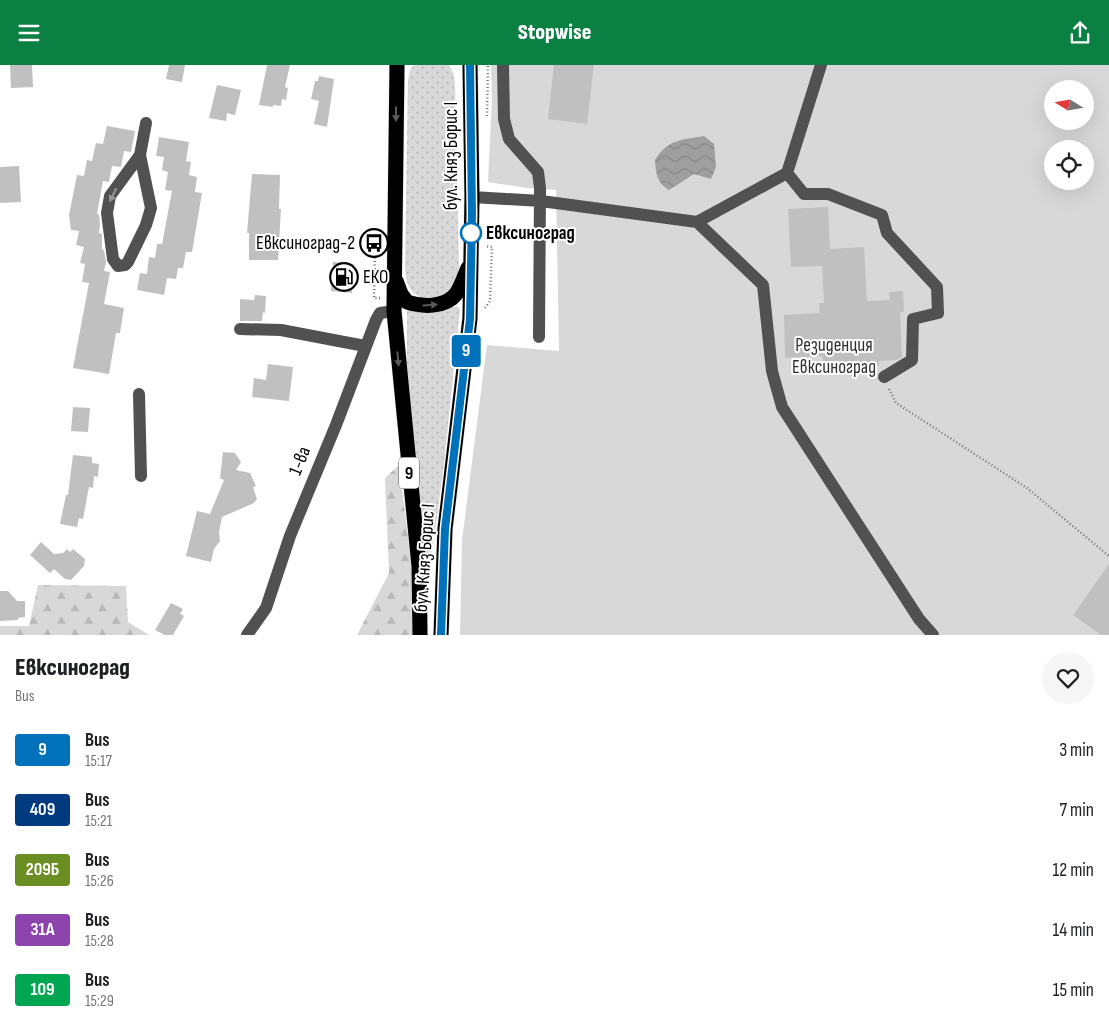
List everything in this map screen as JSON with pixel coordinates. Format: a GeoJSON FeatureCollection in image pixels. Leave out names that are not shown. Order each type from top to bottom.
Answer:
{"type":"FeatureCollection","features":[{"type":"Feature","properties":{"kind":"highway"},"geometry":{"type":"LineString","coordinates":[[458,65],[471,93]]}},
{"type":"Feature","properties":{"kind":"highway","name":"бул. Княз Борис I"},"geometry":{"type":"LineString","coordinates":[[441,635],[444,549],[470,319],[472,197],[470,65]]}},
{"type":"Feature","properties":{"kind":"highway","name":"бул. Княз Борис I"},"geometry":{"type":"LineString","coordinates":[[398,69],[394,311],[419,566],[420,635]]}},
{"type":"Feature","properties":{"kind":"highway"},"geometry":{"type":"LineString","coordinates":[[395,280],[406,301],[424,305],[439,304],[448,301],[455,295],[463,281],[471,259]]}},
{"type":"Feature","properties":{"kind":"street"},"geometry":{"type":"LineString","coordinates":[[503,65],[504,119],[509,139],[538,172],[541,201],[539,337]]}},
{"type":"Feature","properties":{"kind":"street"},"geometry":{"type":"LineString","coordinates":[[472,197],[541,201],[697,222],[787,173],[821,65]]}},
{"type":"Feature","properties":{"kind":"street"},"geometry":{"type":"LineString","coordinates":[[140,155],[110,196],[108,205],[107,213],[112,259],[118,266],[125,265],[128,262],[146,225],[151,208],[140,155],[146,123]]}},
{"type":"Feature","properties":{"kind":"street"},"geometry":{"type":"LineString","coordinates":[[787,173],[804,194],[828,194],[882,215],[887,233],[937,287],[938,313],[913,319],[912,360],[884,377]]}},
{"type":"Feature","properties":{"kind":"street"},"geometry":{"type":"LineString","coordinates":[[697,222],[762,285],[772,371],[782,407],[919,619],[933,635]]}},
{"type":"Feature","properties":{"kind":"street","name":"1-ва"},"geometry":{"type":"LineString","coordinates":[[247,635],[266,607],[290,536],[380,313],[394,311]]}},
{"type":"Feature","properties":{"kind":"street"},"geometry":{"type":"LineString","coordinates":[[240,329],[281,331],[366,346]]}},
{"type":"Feature","properties":{"kind":"street"},"geometry":{"type":"LineString","coordinates":[[139,395],[141,476]]}},
{"type":"Feature","properties":{"kind":"path"},"geometry":{"type":"LineString","coordinates":[[380,298],[374,298],[375,247],[381,247]]}},
{"type":"Feature","properties":{"kind":"path"},"geometry":{"type":"LineString","coordinates":[[490,301],[492,247]]}},
{"type":"Feature","properties":{"kind":"path"},"geometry":{"type":"LineString","coordinates":[[884,377],[896,403],[1027,488],[1109,556]]}},
{"type":"Feature","properties":{"kind":"green space"},"geometry":{"type":"Polygon","coordinates":[[[414,65],[449,65],[455,82],[459,270],[455,284],[449,291],[427,301],[409,287],[405,266],[408,80],[410,70],[414,65]]]}},
{"type":"Feature","properties":{"kind":"green space","name":"Резиденция Евксиноград"},"geometry":{"type":"Polygon","coordinates":[[[491,65],[1109,65],[1109,635],[460,635],[462,540],[487,345],[559,351],[556,190],[488,182],[492,99],[491,65]]]}},
{"type":"Feature","properties":{"kind":"green space"},"geometry":{"type":"Polygon","coordinates":[[[457,306],[460,309],[444,464],[431,562],[426,561],[407,370],[407,307],[432,312],[443,311],[457,306]]]}},
{"type":"Feature","properties":{"kind":"green space"},"geometry":{"type":"Polygon","coordinates":[[[399,465],[411,561],[414,635],[357,635],[389,573],[385,478],[399,465]]]}},
{"type":"Feature","properties":{"kind":"green space"},"geometry":{"type":"Polygon","coordinates":[[[38,585],[126,586],[128,622],[149,635],[0,635],[0,626],[29,626],[38,585]]]}},
{"type":"Feature","properties":{"kind":"water"},"geometry":{"type":"Polygon","coordinates":[[[704,136],[714,144],[716,167],[711,179],[694,174],[669,190],[658,178],[655,160],[670,144],[688,138],[704,136]]]}},
{"type":"Feature","properties":{"kind":"building"},"geometry":{"type":"Polygon","coordinates":[[[10,65],[32,65],[33,87],[11,88],[10,65]]]}},
{"type":"Feature","properties":{"kind":"building"},"geometry":{"type":"Polygon","coordinates":[[[169,65],[185,65],[182,82],[166,79],[169,65]]]}},
{"type":"Feature","properties":{"kind":"building"},"geometry":{"type":"Polygon","coordinates":[[[267,65],[290,65],[285,87],[288,88],[286,100],[282,99],[281,106],[259,105],[267,65]]]}},
{"type":"Feature","properties":{"kind":"building"},"geometry":{"type":"Polygon","coordinates":[[[554,65],[594,65],[587,124],[548,119],[554,65]]]}},
{"type":"Feature","properties":{"kind":"building"},"geometry":{"type":"Polygon","coordinates":[[[319,76],[334,79],[327,127],[314,124],[319,101],[311,99],[315,81],[318,81],[319,76]]]}},
{"type":"Feature","properties":{"kind":"building"},"geometry":{"type":"Polygon","coordinates":[[[217,85],[241,90],[235,115],[227,113],[226,121],[209,118],[217,85]]]}},
{"type":"Feature","properties":{"kind":"building"},"geometry":{"type":"Polygon","coordinates":[[[107,126],[135,131],[131,152],[124,151],[121,167],[112,166],[109,182],[103,181],[97,214],[99,214],[99,233],[102,234],[102,249],[104,250],[106,262],[104,271],[110,272],[104,304],[124,308],[120,333],[116,333],[109,374],[73,368],[89,283],[82,282],[85,264],[80,263],[84,247],[76,245],[79,231],[71,230],[69,215],[77,175],[84,176],[87,160],[92,161],[96,143],[103,144],[107,126]]]}},
{"type":"Feature","properties":{"kind":"building"},"geometry":{"type":"Polygon","coordinates":[[[159,137],[189,142],[186,161],[191,162],[189,175],[197,177],[195,192],[202,193],[192,252],[186,252],[183,268],[178,268],[176,279],[167,278],[164,295],[137,290],[140,273],[147,274],[149,257],[155,258],[157,244],[162,244],[172,191],[165,190],[168,172],[162,170],[164,157],[156,156],[159,137]]]}},
{"type":"Feature","properties":{"kind":"building"},"geometry":{"type":"Polygon","coordinates":[[[19,166],[21,202],[0,203],[0,167],[19,166]]]}},
{"type":"Feature","properties":{"kind":"building"},"geometry":{"type":"Polygon","coordinates":[[[252,174],[280,175],[279,209],[281,209],[278,260],[249,260],[249,233],[247,233],[252,174]]]}},
{"type":"Feature","properties":{"kind":"building"},"geometry":{"type":"Polygon","coordinates":[[[828,207],[830,249],[864,247],[867,301],[890,300],[889,292],[903,291],[904,312],[900,312],[902,357],[896,360],[879,361],[879,366],[862,367],[862,373],[834,374],[834,363],[823,363],[822,356],[785,358],[784,315],[820,313],[819,303],[824,303],[822,266],[791,267],[788,209],[828,207]]]}},
{"type":"Feature","properties":{"kind":"building"},"geometry":{"type":"Polygon","coordinates":[[[333,262],[354,264],[352,293],[331,291],[333,262]]]}},
{"type":"Feature","properties":{"kind":"building"},"geometry":{"type":"Polygon","coordinates":[[[255,295],[266,296],[265,313],[263,312],[262,321],[240,321],[240,299],[254,300],[255,295]]]}},
{"type":"Feature","properties":{"kind":"building"},"geometry":{"type":"Polygon","coordinates":[[[268,364],[293,367],[289,401],[252,397],[254,378],[266,380],[268,364]]]}},
{"type":"Feature","properties":{"kind":"building"},"geometry":{"type":"Polygon","coordinates":[[[73,407],[90,408],[88,432],[71,431],[73,407]]]}},
{"type":"Feature","properties":{"kind":"building"},"geometry":{"type":"Polygon","coordinates":[[[223,452],[235,453],[241,462],[236,470],[250,473],[256,486],[253,487],[257,499],[254,503],[222,517],[219,532],[220,541],[214,549],[211,562],[186,556],[197,511],[210,514],[224,480],[220,478],[223,452]]]}},
{"type":"Feature","properties":{"kind":"building"},"geometry":{"type":"Polygon","coordinates":[[[73,455],[92,457],[92,463],[99,464],[98,477],[94,476],[93,488],[89,487],[83,519],[79,518],[77,527],[60,524],[66,495],[68,495],[73,455]]]}},
{"type":"Feature","properties":{"kind":"building"},"geometry":{"type":"Polygon","coordinates":[[[41,542],[54,554],[63,553],[67,549],[70,552],[73,549],[85,559],[84,566],[71,580],[65,579],[54,569],[50,573],[30,555],[41,542]]]}},
{"type":"Feature","properties":{"kind":"building"},"geometry":{"type":"Polygon","coordinates":[[[1109,564],[1109,635],[1101,635],[1073,615],[1109,564]]]}},
{"type":"Feature","properties":{"kind":"building"},"geometry":{"type":"Polygon","coordinates":[[[0,591],[8,591],[17,601],[25,601],[25,617],[18,618],[18,620],[0,621],[0,591]]]}},
{"type":"Feature","properties":{"kind":"building"},"geometry":{"type":"Polygon","coordinates":[[[171,603],[183,609],[180,614],[184,616],[173,635],[165,635],[155,630],[171,603]]]}},
{"type":"Feature","properties":{"kind":"bus line","name":"9"},"geometry":{"type":"LineString","coordinates":[[441,635],[445,529],[470,319],[472,214],[470,65]]}},
{"type":"Feature","properties":{"kind":"place","name":"Евксиноград"},"geometry":{"type":"Point","coordinates":[471,233]}},
{"type":"Feature","properties":{"kind":"place","name":"Евксиноград-2"},"geometry":{"type":"Point","coordinates":[374,243]}},
{"type":"Feature","properties":{"kind":"place","name":"ЕКО"},"geometry":{"type":"Point","coordinates":[344,277]}}]}
